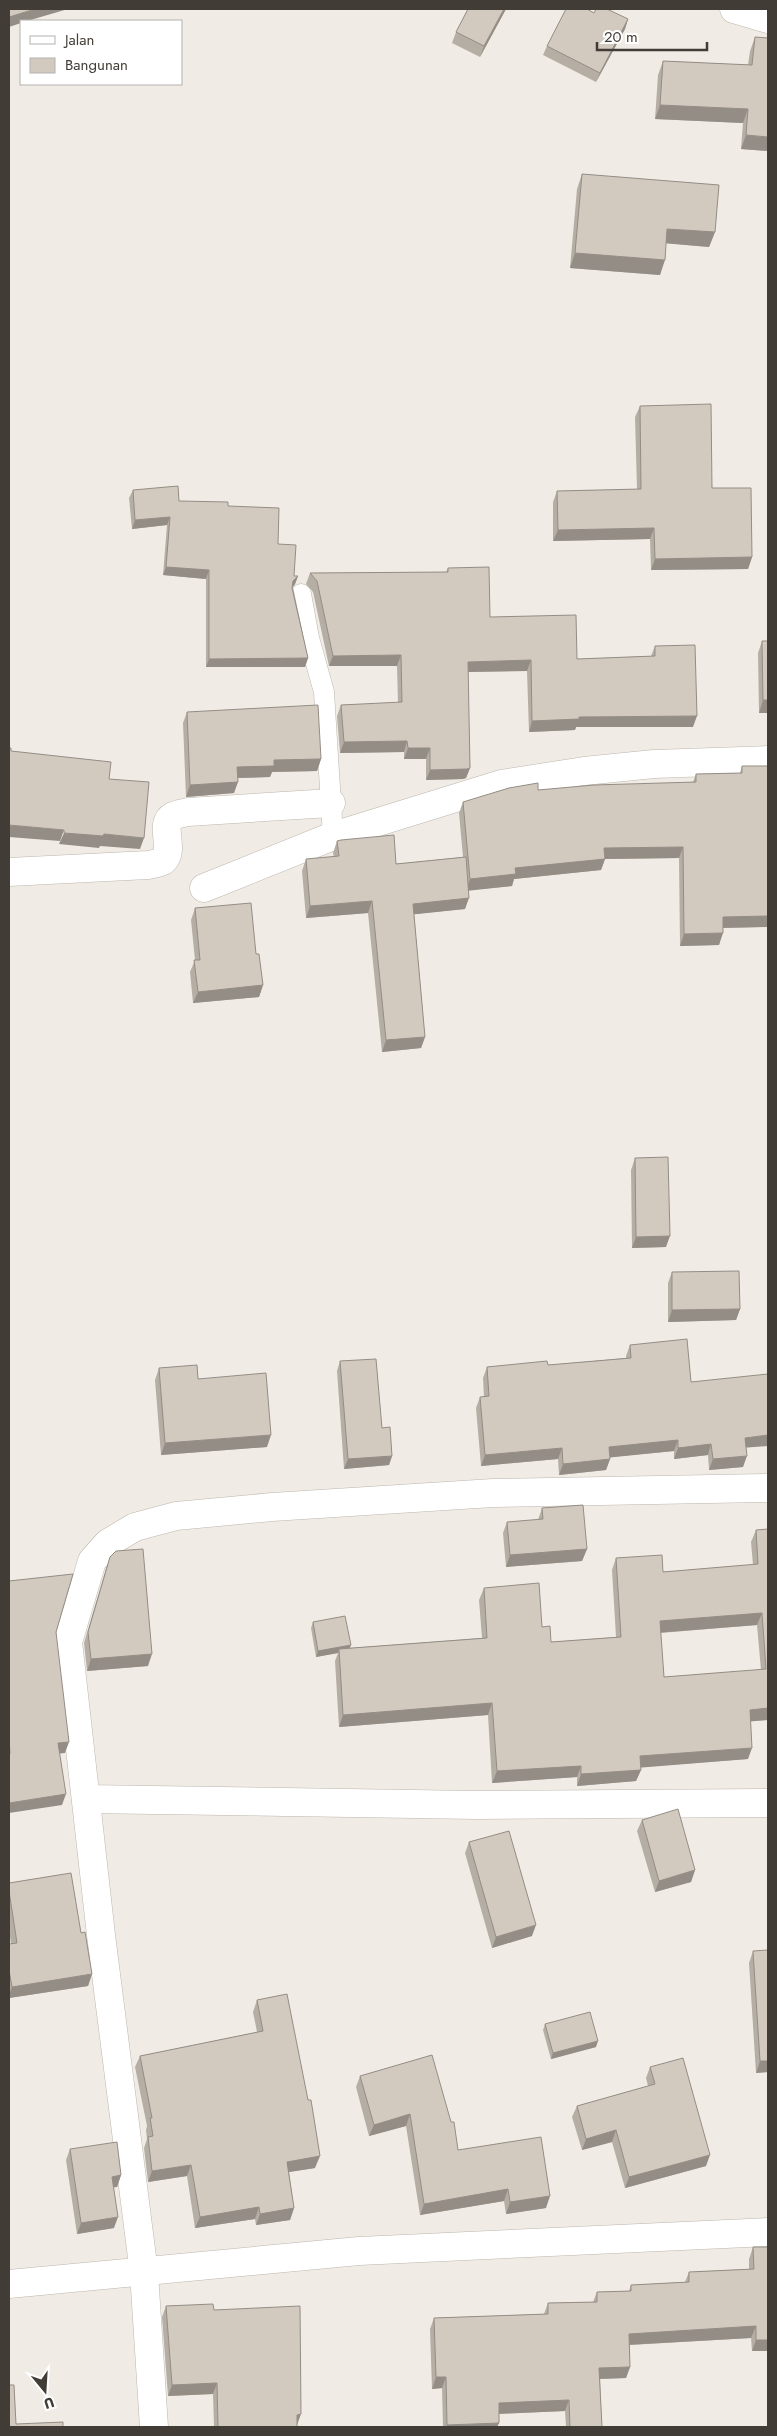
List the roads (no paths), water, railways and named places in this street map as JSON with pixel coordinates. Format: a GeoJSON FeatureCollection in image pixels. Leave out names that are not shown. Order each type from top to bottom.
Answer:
{"type":"FeatureCollection","features":[{"type":"Feature","properties":{"kind":"street"},"geometry":{"type":"LineString","coordinates":[[734,9],[768,19]]}},
{"type":"Feature","properties":{"kind":"street"},"geometry":{"type":"LineString","coordinates":[[204,888],[333,836],[510,783],[584,771],[654,764],[768,760]]}},
{"type":"Feature","properties":{"kind":"street"},"geometry":{"type":"LineString","coordinates":[[9,872],[148,865],[164,860],[166,857],[168,851],[167,824],[173,816],[188,812],[331,804]]}},
{"type":"Feature","properties":{"kind":"street"},"geometry":{"type":"LineString","coordinates":[[154,2427],[144,2273],[68,1642],[92,1562],[108,1543],[135,1527],[176,1516],[272,1507],[464,1495],[768,1488]]}},
{"type":"Feature","properties":{"kind":"street"},"geometry":{"type":"LineString","coordinates":[[86,1799],[476,1805],[768,1803]]}},
{"type":"Feature","properties":{"kind":"street"},"geometry":{"type":"LineString","coordinates":[[9,2284],[144,2273],[359,2251],[768,2232]]}},
{"type":"Feature","properties":{"kind":"lane"},"geometry":{"type":"LineString","coordinates":[[301,594],[309,638],[324,692],[333,836]]}}]}
